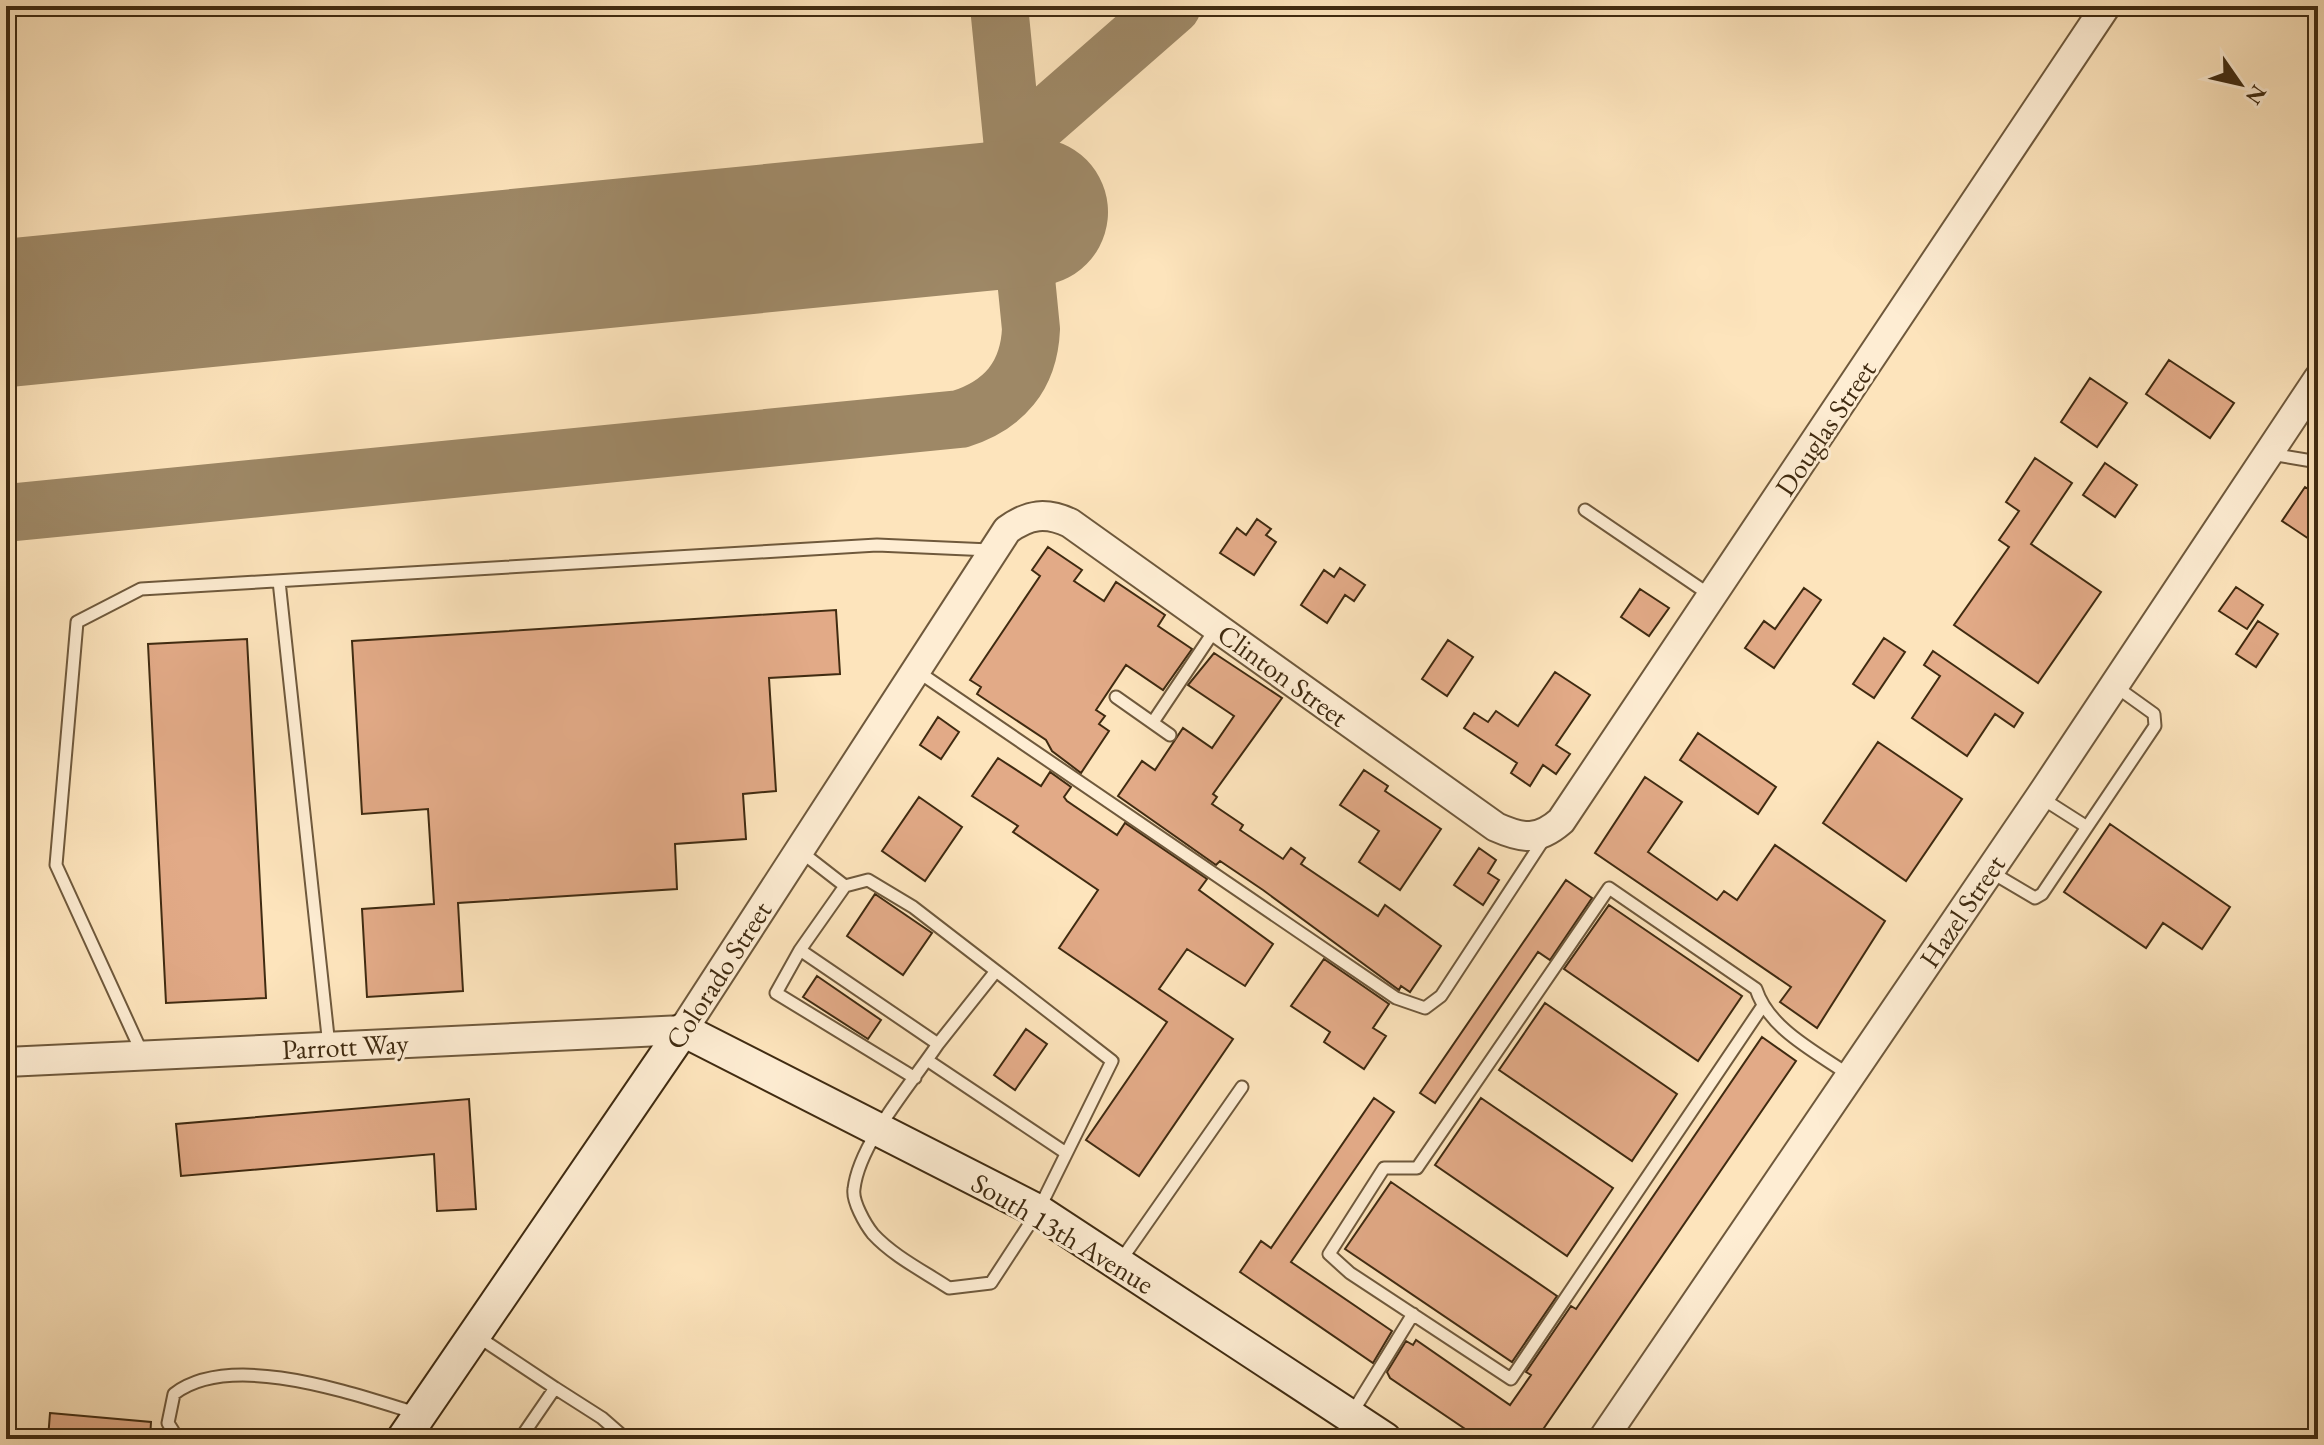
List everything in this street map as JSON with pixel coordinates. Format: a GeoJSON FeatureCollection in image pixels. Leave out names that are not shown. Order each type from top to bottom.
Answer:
{"type":"FeatureCollection","features":[{"type":"Feature","properties":{"kind":"main road","name":"South 13th Avenue"},"geometry":{"type":"LineString","coordinates":[[683,1030],[1038,1211],[1385,1439]]}},
{"type":"Feature","properties":{"kind":"main road","name":"Colorado Street"},"geometry":{"type":"LineString","coordinates":[[412,1427],[683,1030]]}},
{"type":"Feature","properties":{"kind":"street","name":"Douglas Street"},"geometry":{"type":"LineString","coordinates":[[1540,836],[1561,821],[2106,6]]}},
{"type":"Feature","properties":{"kind":"street","name":"Hazel Street"},"geometry":{"type":"LineString","coordinates":[[1603,1439],[2040,797],[2318,379]]}},
{"type":"Feature","properties":{"kind":"street","name":"Clinton Street"},"geometry":{"type":"LineString","coordinates":[[1034,516],[1052,515],[1070,523],[1496,827],[1540,836]]}},
{"type":"Feature","properties":{"kind":"street","name":"Colorado Street"},"geometry":{"type":"LineString","coordinates":[[683,1030],[1007,530],[1034,516]]}},
{"type":"Feature","properties":{"kind":"street","name":"Parrott Way"},"geometry":{"type":"LineString","coordinates":[[6,1062],[683,1030]]}},
{"type":"Feature","properties":{"kind":"lane"},"geometry":{"type":"LineString","coordinates":[[2269,453],[2318,462]]}},
{"type":"Feature","properties":{"kind":"lane"},"geometry":{"type":"LineString","coordinates":[[1585,510],[1710,595]]}},
{"type":"Feature","properties":{"kind":"lane"},"geometry":{"type":"LineString","coordinates":[[143,1055],[56,865],[77,622],[141,589],[877,545],[995,550]]}},
{"type":"Feature","properties":{"kind":"lane"},"geometry":{"type":"LineString","coordinates":[[279,581],[329,1046]]}},
{"type":"Feature","properties":{"kind":"lane"},"geometry":{"type":"LineString","coordinates":[[1153,722],[1216,627]]}},
{"type":"Feature","properties":{"kind":"lane"},"geometry":{"type":"LineString","coordinates":[[916,670],[1396,998],[1425,1008],[1441,996],[1540,836]]}},
{"type":"Feature","properties":{"kind":"lane"},"geometry":{"type":"LineString","coordinates":[[1990,871],[2035,898],[2042,894],[2157,719],[2115,685]]}},
{"type":"Feature","properties":{"kind":"lane"},"geometry":{"type":"LineString","coordinates":[[1116,697],[1170,735]]}},
{"type":"Feature","properties":{"kind":"lane"},"geometry":{"type":"LineString","coordinates":[[2040,797],[2087,827]]}},
{"type":"Feature","properties":{"kind":"lane"},"geometry":{"type":"LineString","coordinates":[[800,850],[845,886]]}},
{"type":"Feature","properties":{"kind":"lane"},"geometry":{"type":"LineString","coordinates":[[915,1078],[776,993],[800,950],[845,886],[868,880],[913,907],[996,971],[1112,1061],[1038,1211],[991,1283],[949,1288],[877,1238],[867,1226],[853,1192],[861,1164],[880,1130],[938,1044],[996,971]]}},
{"type":"Feature","properties":{"kind":"lane"},"geometry":{"type":"LineString","coordinates":[[1762,1007],[1511,1379],[1350,1273],[1329,1254],[1384,1168],[1417,1168],[1609,888],[1756,989],[1762,1007],[1785,1030],[1850,1076]]}},
{"type":"Feature","properties":{"kind":"lane"},"geometry":{"type":"LineString","coordinates":[[800,950],[938,1044]]}},
{"type":"Feature","properties":{"kind":"lane"},"geometry":{"type":"LineString","coordinates":[[927,1060],[1066,1153]]}},
{"type":"Feature","properties":{"kind":"lane"},"geometry":{"type":"LineString","coordinates":[[1118,1264],[1242,1087]]}},
{"type":"Feature","properties":{"kind":"lane"},"geometry":{"type":"LineString","coordinates":[[1350,1416],[1413,1314]]}},
{"type":"Feature","properties":{"kind":"lane"},"geometry":{"type":"LineString","coordinates":[[475,1335],[602,1418],[626,1439]]}},
{"type":"Feature","properties":{"kind":"lane"},"geometry":{"type":"LineString","coordinates":[[178,1439],[168,1423],[174,1394],[189,1382],[205,1377],[243,1375],[293,1381],[412,1427]]}},
{"type":"Feature","properties":{"kind":"lane"},"geometry":{"type":"LineString","coordinates":[[520,1439],[555,1388]]}},
{"type":"Feature","properties":{"kind":"building"},"geometry":{"type":"Polygon","coordinates":[[[2169,360],[2234,403],[2210,438],[2146,394],[2169,360]]]}},
{"type":"Feature","properties":{"kind":"building"},"geometry":{"type":"Polygon","coordinates":[[[2090,378],[2127,403],[2097,447],[2061,422],[2090,378]]]}},
{"type":"Feature","properties":{"kind":"building"},"geometry":{"type":"Polygon","coordinates":[[[2035,458],[2072,483],[2031,544],[2101,592],[2038,683],[1954,625],[2009,547],[1999,540],[2019,511],[2006,502],[2035,458]]]}},
{"type":"Feature","properties":{"kind":"building"},"geometry":{"type":"Polygon","coordinates":[[[2105,463],[2137,485],[2115,517],[2083,495],[2105,463]]]}},
{"type":"Feature","properties":{"kind":"building"},"geometry":{"type":"Polygon","coordinates":[[[2305,487],[2318,495],[2318,545],[2282,521],[2305,487]]]}},
{"type":"Feature","properties":{"kind":"building"},"geometry":{"type":"Polygon","coordinates":[[[1257,519],[1271,529],[1266,535],[1276,542],[1254,575],[1220,553],[1237,528],[1246,535],[1257,519]]]}},
{"type":"Feature","properties":{"kind":"building"},"geometry":{"type":"Polygon","coordinates":[[[1048,547],[1082,570],[1074,581],[1104,601],[1116,582],[1165,615],[1158,626],[1192,649],[1163,690],[1126,665],[1096,710],[1105,716],[1099,724],[1109,731],[1081,773],[1052,751],[1046,740],[977,694],[981,687],[970,680],[1040,576],[1032,570],[1048,547]]]}},
{"type":"Feature","properties":{"kind":"building"},"geometry":{"type":"Polygon","coordinates":[[[1340,568],[1365,585],[1354,601],[1345,595],[1327,623],[1301,605],[1324,570],[1334,577],[1340,568]]]}},
{"type":"Feature","properties":{"kind":"building"},"geometry":{"type":"Polygon","coordinates":[[[2236,587],[2263,605],[2247,629],[2219,611],[2236,587]]]}},
{"type":"Feature","properties":{"kind":"building"},"geometry":{"type":"Polygon","coordinates":[[[1804,588],[1821,600],[1774,668],[1745,648],[1764,621],[1775,629],[1804,588]]]}},
{"type":"Feature","properties":{"kind":"building"},"geometry":{"type":"Polygon","coordinates":[[[1640,589],[1669,608],[1649,636],[1621,617],[1640,589]]]}},
{"type":"Feature","properties":{"kind":"building"},"geometry":{"type":"Polygon","coordinates":[[[836,610],[840,674],[769,678],[776,791],[743,794],[746,839],[675,844],[677,889],[458,903],[463,991],[367,997],[362,909],[434,904],[428,809],[362,814],[352,641],[836,610]]]}},
{"type":"Feature","properties":{"kind":"building"},"geometry":{"type":"Polygon","coordinates":[[[2258,621],[2278,634],[2256,667],[2236,654],[2258,621]]]}},
{"type":"Feature","properties":{"kind":"building"},"geometry":{"type":"Polygon","coordinates":[[[1884,638],[1905,652],[1874,698],[1853,684],[1884,638]]]}},
{"type":"Feature","properties":{"kind":"building"},"geometry":{"type":"Polygon","coordinates":[[[247,639],[266,998],[166,1003],[148,644],[247,639]]]}},
{"type":"Feature","properties":{"kind":"building"},"geometry":{"type":"Polygon","coordinates":[[[1448,640],[1473,657],[1447,696],[1422,679],[1448,640]]]}},
{"type":"Feature","properties":{"kind":"building"},"geometry":{"type":"Polygon","coordinates":[[[1933,651],[2023,713],[2014,727],[1995,714],[1967,756],[1912,718],[1940,676],[1924,665],[1933,651]]]}},
{"type":"Feature","properties":{"kind":"building"},"geometry":{"type":"Polygon","coordinates":[[[1214,653],[1282,698],[1213,794],[1217,797],[1212,804],[1243,825],[1240,830],[1283,859],[1291,848],[1305,858],[1301,864],[1378,916],[1385,905],[1441,946],[1410,992],[1401,986],[1399,990],[1263,890],[1220,861],[1216,865],[1118,796],[1142,761],[1155,770],[1183,728],[1212,748],[1234,716],[1188,685],[1214,653]]]}},
{"type":"Feature","properties":{"kind":"building"},"geometry":{"type":"Polygon","coordinates":[[[1555,672],[1590,695],[1556,745],[1570,754],[1556,774],[1543,765],[1530,786],[1511,773],[1517,763],[1464,728],[1474,713],[1488,722],[1496,711],[1518,726],[1555,672]]]}},
{"type":"Feature","properties":{"kind":"building"},"geometry":{"type":"Polygon","coordinates":[[[938,717],[959,732],[941,759],[920,745],[938,717]]]}},
{"type":"Feature","properties":{"kind":"building"},"geometry":{"type":"Polygon","coordinates":[[[1698,733],[1776,787],[1758,814],[1680,760],[1698,733]]]}},
{"type":"Feature","properties":{"kind":"building"},"geometry":{"type":"Polygon","coordinates":[[[1878,742],[1962,799],[1906,881],[1823,823],[1878,742]]]}},
{"type":"Feature","properties":{"kind":"building"},"geometry":{"type":"Polygon","coordinates":[[[998,758],[1041,786],[1050,772],[1071,787],[1064,797],[1067,801],[1117,835],[1125,823],[1207,879],[1199,890],[1273,944],[1245,986],[1187,949],[1159,989],[1233,1039],[1139,1176],[1086,1140],[1167,1022],[1059,948],[1098,890],[1013,832],[1018,826],[972,796],[998,758]]]}},
{"type":"Feature","properties":{"kind":"building"},"geometry":{"type":"Polygon","coordinates":[[[1364,770],[1388,786],[1385,791],[1441,829],[1400,890],[1359,862],[1379,831],[1340,805],[1364,770]]]}},
{"type":"Feature","properties":{"kind":"building"},"geometry":{"type":"Polygon","coordinates":[[[1645,777],[1682,802],[1648,852],[1717,900],[1724,891],[1737,900],[1775,845],[1885,921],[1817,1028],[1780,1002],[1791,987],[1595,853],[1645,777]]]}},
{"type":"Feature","properties":{"kind":"building"},"geometry":{"type":"Polygon","coordinates":[[[919,797],[962,827],[925,881],[882,851],[919,797]]]}},
{"type":"Feature","properties":{"kind":"building"},"geometry":{"type":"Polygon","coordinates":[[[2110,824],[2230,907],[2202,949],[2163,923],[2146,948],[2064,892],[2110,824]]]}},
{"type":"Feature","properties":{"kind":"building"},"geometry":{"type":"Polygon","coordinates":[[[1479,848],[1496,860],[1488,873],[1499,880],[1483,905],[1454,885],[1479,848]]]}},
{"type":"Feature","properties":{"kind":"building"},"geometry":{"type":"Polygon","coordinates":[[[1566,880],[1592,898],[1550,960],[1538,952],[1435,1103],[1420,1093],[1566,880]]]}},
{"type":"Feature","properties":{"kind":"building"},"geometry":{"type":"Polygon","coordinates":[[[875,894],[932,933],[903,975],[847,936],[875,894]]]}},
{"type":"Feature","properties":{"kind":"building"},"geometry":{"type":"Polygon","coordinates":[[[1609,905],[1742,996],[1698,1061],[1564,969],[1609,905]]]}},
{"type":"Feature","properties":{"kind":"building"},"geometry":{"type":"Polygon","coordinates":[[[1324,959],[1389,1004],[1373,1028],[1386,1036],[1364,1069],[1324,1042],[1330,1032],[1291,1006],[1324,959]]]}},
{"type":"Feature","properties":{"kind":"building"},"geometry":{"type":"Polygon","coordinates":[[[817,976],[881,1020],[868,1039],[803,997],[817,976]]]}},
{"type":"Feature","properties":{"kind":"building"},"geometry":{"type":"Polygon","coordinates":[[[1545,1003],[1677,1094],[1632,1161],[1499,1070],[1545,1003]]]}},
{"type":"Feature","properties":{"kind":"building"},"geometry":{"type":"Polygon","coordinates":[[[1026,1029],[1047,1044],[1015,1090],[994,1075],[1026,1029]]]}},
{"type":"Feature","properties":{"kind":"building"},"geometry":{"type":"Polygon","coordinates":[[[1762,1037],[1796,1061],[1544,1428],[1560,1439],[1480,1439],[1390,1378],[1387,1372],[1406,1341],[1413,1345],[1416,1340],[1510,1405],[1531,1375],[1526,1372],[1571,1306],[1576,1309],[1762,1037]]]}},
{"type":"Feature","properties":{"kind":"building"},"geometry":{"type":"Polygon","coordinates":[[[1374,1098],[1394,1112],[1291,1262],[1392,1331],[1373,1363],[1240,1272],[1261,1241],[1271,1248],[1374,1098]]]}},
{"type":"Feature","properties":{"kind":"building"},"geometry":{"type":"Polygon","coordinates":[[[1481,1098],[1613,1188],[1567,1256],[1435,1165],[1481,1098]]]}},
{"type":"Feature","properties":{"kind":"building"},"geometry":{"type":"Polygon","coordinates":[[[469,1099],[476,1209],[437,1211],[434,1154],[181,1176],[176,1124],[469,1099]]]}},
{"type":"Feature","properties":{"kind":"building"},"geometry":{"type":"Polygon","coordinates":[[[1391,1182],[1557,1296],[1512,1362],[1345,1249],[1391,1182]]]}},
{"type":"Feature","properties":{"kind":"building"},"geometry":{"type":"Polygon","coordinates":[[[50,1413],[151,1422],[150,1439],[48,1439],[50,1413]]]}},
{"type":"Feature","properties":{"kind":"taxiway"},"geometry":{"type":"LineString","coordinates":[[6,513],[960,419],[976,413],[1001,397],[1019,374],[1025,361],[1031,329],[999,6]]}},
{"type":"Feature","properties":{"kind":"taxiway"},"geometry":{"type":"LineString","coordinates":[[1012,146],[1172,6]]}},
{"type":"Feature","properties":{"kind":"runway"},"geometry":{"type":"LineString","coordinates":[[6,313],[1034,212]]}}]}
